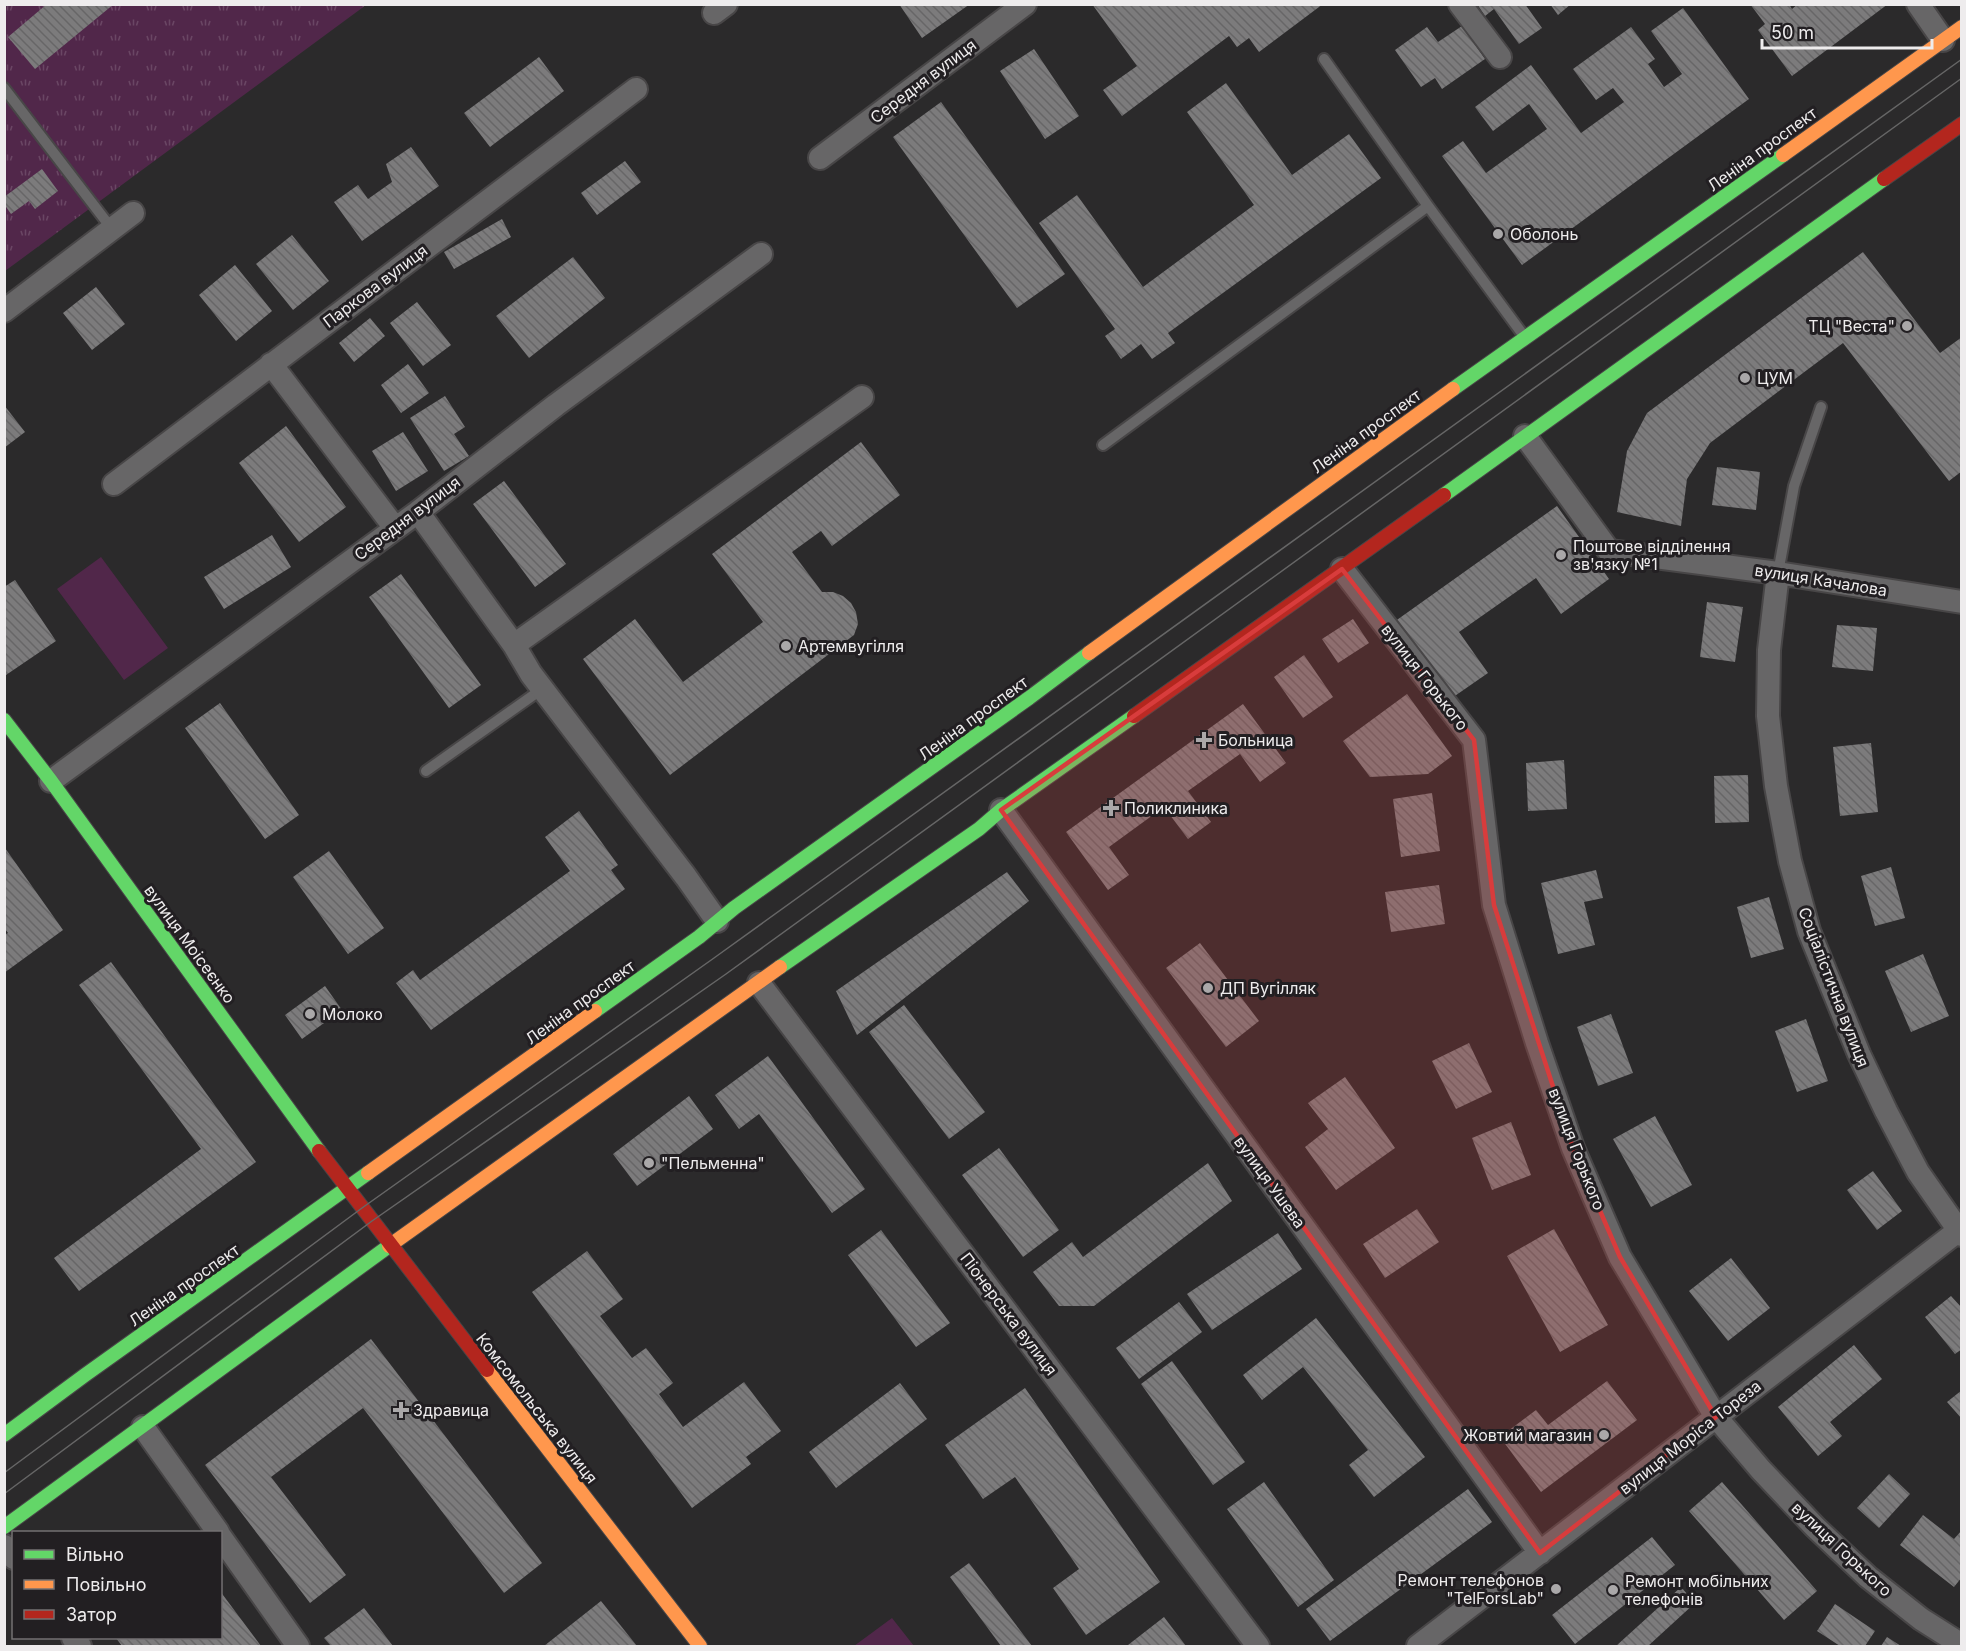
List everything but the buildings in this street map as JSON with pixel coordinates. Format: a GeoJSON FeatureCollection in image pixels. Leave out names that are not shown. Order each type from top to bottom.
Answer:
{"type":"FeatureCollection","features":[{"type":"Feature","properties":{"kind":"main road","name":"Леніна проспект"},"geometry":{"type":"LineString","coordinates":[[4,1435],[689,944],[717,921],[1029,698],[1148,609],[1525,337],[1655,247],[1962,27]]}},
{"type":"Feature","properties":{"kind":"main road"},"geometry":{"type":"LineString","coordinates":[[4,1527],[391,1245],[759,982],[979,829],[1001,810],[1342,569],[1525,436],[1956,132]]}},
{"type":"Feature","properties":{"kind":"main road","name":"вулиця Моісеєнко"},"geometry":{"type":"LineString","coordinates":[[4,720],[51,781],[347,1189]]}},
{"type":"Feature","properties":{"kind":"main road","name":"Комсомольська вулиця"},"geometry":{"type":"LineString","coordinates":[[347,1189],[700,1647]]}},
{"type":"Feature","properties":{"kind":"street","name":"Середня вулиця"},"geometry":{"type":"LineString","coordinates":[[820,158],[1025,4]]}},
{"type":"Feature","properties":{"kind":"street"},"geometry":{"type":"LineString","coordinates":[[1460,4],[1500,57]]}},
{"type":"Feature","properties":{"kind":"street"},"geometry":{"type":"LineString","coordinates":[[1918,4],[1943,40]]}},
{"type":"Feature","properties":{"kind":"street","name":"Паркова вулиця"},"geometry":{"type":"LineString","coordinates":[[114,484],[636,90]]}},
{"type":"Feature","properties":{"kind":"street"},"geometry":{"type":"LineString","coordinates":[[4,311],[133,213]]}},
{"type":"Feature","properties":{"kind":"street","name":"Середня вулиця"},"geometry":{"type":"LineString","coordinates":[[51,781],[417,512],[556,405],[761,254]]}},
{"type":"Feature","properties":{"kind":"street"},"geometry":{"type":"LineString","coordinates":[[271,364],[395,528]]}},
{"type":"Feature","properties":{"kind":"street"},"geometry":{"type":"LineString","coordinates":[[514,645],[862,397]]}},
{"type":"Feature","properties":{"kind":"street","name":"вулиця Качалова"},"geometry":{"type":"LineString","coordinates":[[1525,436],[1609,551],[1778,573],[1962,602]]}},
{"type":"Feature","properties":{"kind":"street"},"geometry":{"type":"LineString","coordinates":[[417,512],[514,645],[542,689],[717,921]]}},
{"type":"Feature","properties":{"kind":"street","name":"вулиця Горького"},"geometry":{"type":"LineString","coordinates":[[1342,569],[1474,741],[1494,905],[1573,1148],[1620,1257],[1716,1417],[1761,1470],[1815,1527],[1868,1577],[1921,1619],[1962,1645]]}},
{"type":"Feature","properties":{"kind":"street","name":"Соціалістична вулиця"},"geometry":{"type":"LineString","coordinates":[[1778,573],[1769,650],[1768,716],[1776,786],[1788,850],[1809,931],[1859,1054],[1886,1111],[1917,1172],[1960,1231]]}},
{"type":"Feature","properties":{"kind":"street","name":"вулиця Ушева"},"geometry":{"type":"LineString","coordinates":[[1001,810],[1540,1553]]}},
{"type":"Feature","properties":{"kind":"street","name":"Піонерська вулиця"},"geometry":{"type":"LineString","coordinates":[[759,982],[1258,1647]]}},
{"type":"Feature","properties":{"kind":"street","name":"вулиця Моріса Тореза"},"geometry":{"type":"LineString","coordinates":[[1423,1645],[1960,1231]]}},
{"type":"Feature","properties":{"kind":"street"},"geometry":{"type":"LineString","coordinates":[[143,1427],[217,1531]]}},
{"type":"Feature","properties":{"kind":"street"},"geometry":{"type":"LineString","coordinates":[[222,1539],[298,1647]]}},
{"type":"Feature","properties":{"kind":"lane"},"geometry":{"type":"LineString","coordinates":[[1324,58],[1428,206],[1525,337]]}},
{"type":"Feature","properties":{"kind":"lane"},"geometry":{"type":"LineString","coordinates":[[4,87],[112,229]]}},
{"type":"Feature","properties":{"kind":"lane"},"geometry":{"type":"LineString","coordinates":[[1103,445],[1428,206]]}},
{"type":"Feature","properties":{"kind":"lane"},"geometry":{"type":"LineString","coordinates":[[1778,573],[1794,486],[1821,407]]}},
{"type":"Feature","properties":{"kind":"lane"},"geometry":{"type":"LineString","coordinates":[[426,771],[542,689]]}},
{"type":"Feature","properties":{"kind":"highlighted area"},"geometry":{"type":"Polygon","coordinates":[[[1342,569],[1474,740],[1494,905],[1573,1148],[1620,1257],[1716,1417],[1540,1553],[1001,810],[1342,569]]]}},
{"type":"Feature","properties":{"kind":"green space"},"geometry":{"type":"Polygon","coordinates":[[[5,5],[366,5],[5,271],[5,5]]]}},
{"type":"Feature","properties":{"kind":"green space"},"geometry":{"type":"Polygon","coordinates":[[[101,557],[168,648],[124,680],[57,589],[101,557]]]}},
{"type":"Feature","properties":{"kind":"green space"},"geometry":{"type":"Polygon","coordinates":[[[892,1618],[914,1646],[854,1646],[892,1618]]]}},
{"type":"Feature","properties":{"kind":"tram line"},"geometry":{"type":"LineString","coordinates":[[4,1473],[362,1208],[714,958],[1962,59]]}},
{"type":"Feature","properties":{"kind":"tram line"},"geometry":{"type":"LineString","coordinates":[[4,1494],[372,1221],[726,974],[1962,78]]}},
{"type":"Feature","properties":{"kind":"traffic: fast"},"geometry":{"type":"LineString","coordinates":[[1453,389],[1783,155]]}},
{"type":"Feature","properties":{"kind":"traffic: fast"},"geometry":{"type":"LineString","coordinates":[[1444,495],[1884,179]]}},
{"type":"Feature","properties":{"kind":"traffic: fast"},"geometry":{"type":"LineString","coordinates":[[595,1011],[699,937],[734,908],[1089,653]]}},
{"type":"Feature","properties":{"kind":"traffic: fast"},"geometry":{"type":"LineString","coordinates":[[780,967],[979,829],[1001,810],[1134,716]]}},
{"type":"Feature","properties":{"kind":"traffic: fast"},"geometry":{"type":"LineString","coordinates":[[4,720],[51,781],[319,1151]]}},
{"type":"Feature","properties":{"kind":"traffic: fast"},"geometry":{"type":"LineString","coordinates":[[4,1435],[368,1173]]}},
{"type":"Feature","properties":{"kind":"traffic: fast"},"geometry":{"type":"LineString","coordinates":[[4,1527],[389,1246]]}},
{"type":"Feature","properties":{"kind":"traffic: slow"},"geometry":{"type":"LineString","coordinates":[[1783,155],[1962,27]]}},
{"type":"Feature","properties":{"kind":"traffic: slow"},"geometry":{"type":"LineString","coordinates":[[1089,653],[1453,389]]}},
{"type":"Feature","properties":{"kind":"traffic: slow"},"geometry":{"type":"LineString","coordinates":[[389,1246],[780,967]]}},
{"type":"Feature","properties":{"kind":"traffic: slow"},"geometry":{"type":"LineString","coordinates":[[368,1173],[595,1011]]}},
{"type":"Feature","properties":{"kind":"traffic: slow"},"geometry":{"type":"LineString","coordinates":[[487,1370],[700,1646]]}},
{"type":"Feature","properties":{"kind":"traffic: jam"},"geometry":{"type":"LineString","coordinates":[[1884,179],[1962,124]]}},
{"type":"Feature","properties":{"kind":"traffic: jam"},"geometry":{"type":"LineString","coordinates":[[1134,716],[1444,495]]}},
{"type":"Feature","properties":{"kind":"traffic: jam"},"geometry":{"type":"LineString","coordinates":[[319,1151],[487,1370]]}},
{"type":"Feature","properties":{"kind":"place","name":"Оболонь"},"geometry":{"type":"Point","coordinates":[1498,234]}},
{"type":"Feature","properties":{"kind":"place","name":"ТЦ \"Веста\""},"geometry":{"type":"Point","coordinates":[1907,326]}},
{"type":"Feature","properties":{"kind":"place","name":"ЦУМ"},"geometry":{"type":"Point","coordinates":[1745,378]}},
{"type":"Feature","properties":{"kind":"place","name":"Поштове відділення зв'язку №1"},"geometry":{"type":"Point","coordinates":[1561,555]}},
{"type":"Feature","properties":{"kind":"place","name":"Артемвугілля"},"geometry":{"type":"Point","coordinates":[786,646]}},
{"type":"Feature","properties":{"kind":"place","name":"Больница"},"geometry":{"type":"Point","coordinates":[1204,740]}},
{"type":"Feature","properties":{"kind":"place","name":"Поликлиника"},"geometry":{"type":"Point","coordinates":[1111,808]}},
{"type":"Feature","properties":{"kind":"place","name":"ДП Вугілляк"},"geometry":{"type":"Point","coordinates":[1208,988]}},
{"type":"Feature","properties":{"kind":"place","name":"Молоко"},"geometry":{"type":"Point","coordinates":[310,1014]}},
{"type":"Feature","properties":{"kind":"place","name":"\"Пельменна\""},"geometry":{"type":"Point","coordinates":[649,1163]}},
{"type":"Feature","properties":{"kind":"place","name":"Здравица"},"geometry":{"type":"Point","coordinates":[401,1410]}},
{"type":"Feature","properties":{"kind":"place","name":"Жовтий магазин"},"geometry":{"type":"Point","coordinates":[1604,1435]}},
{"type":"Feature","properties":{"kind":"place","name":"Ремонт телефонов \"TelForsLab\""},"geometry":{"type":"Point","coordinates":[1556,1589]}},
{"type":"Feature","properties":{"kind":"place","name":"Ремонт мобільних телефонів"},"geometry":{"type":"Point","coordinates":[1613,1590]}}]}
